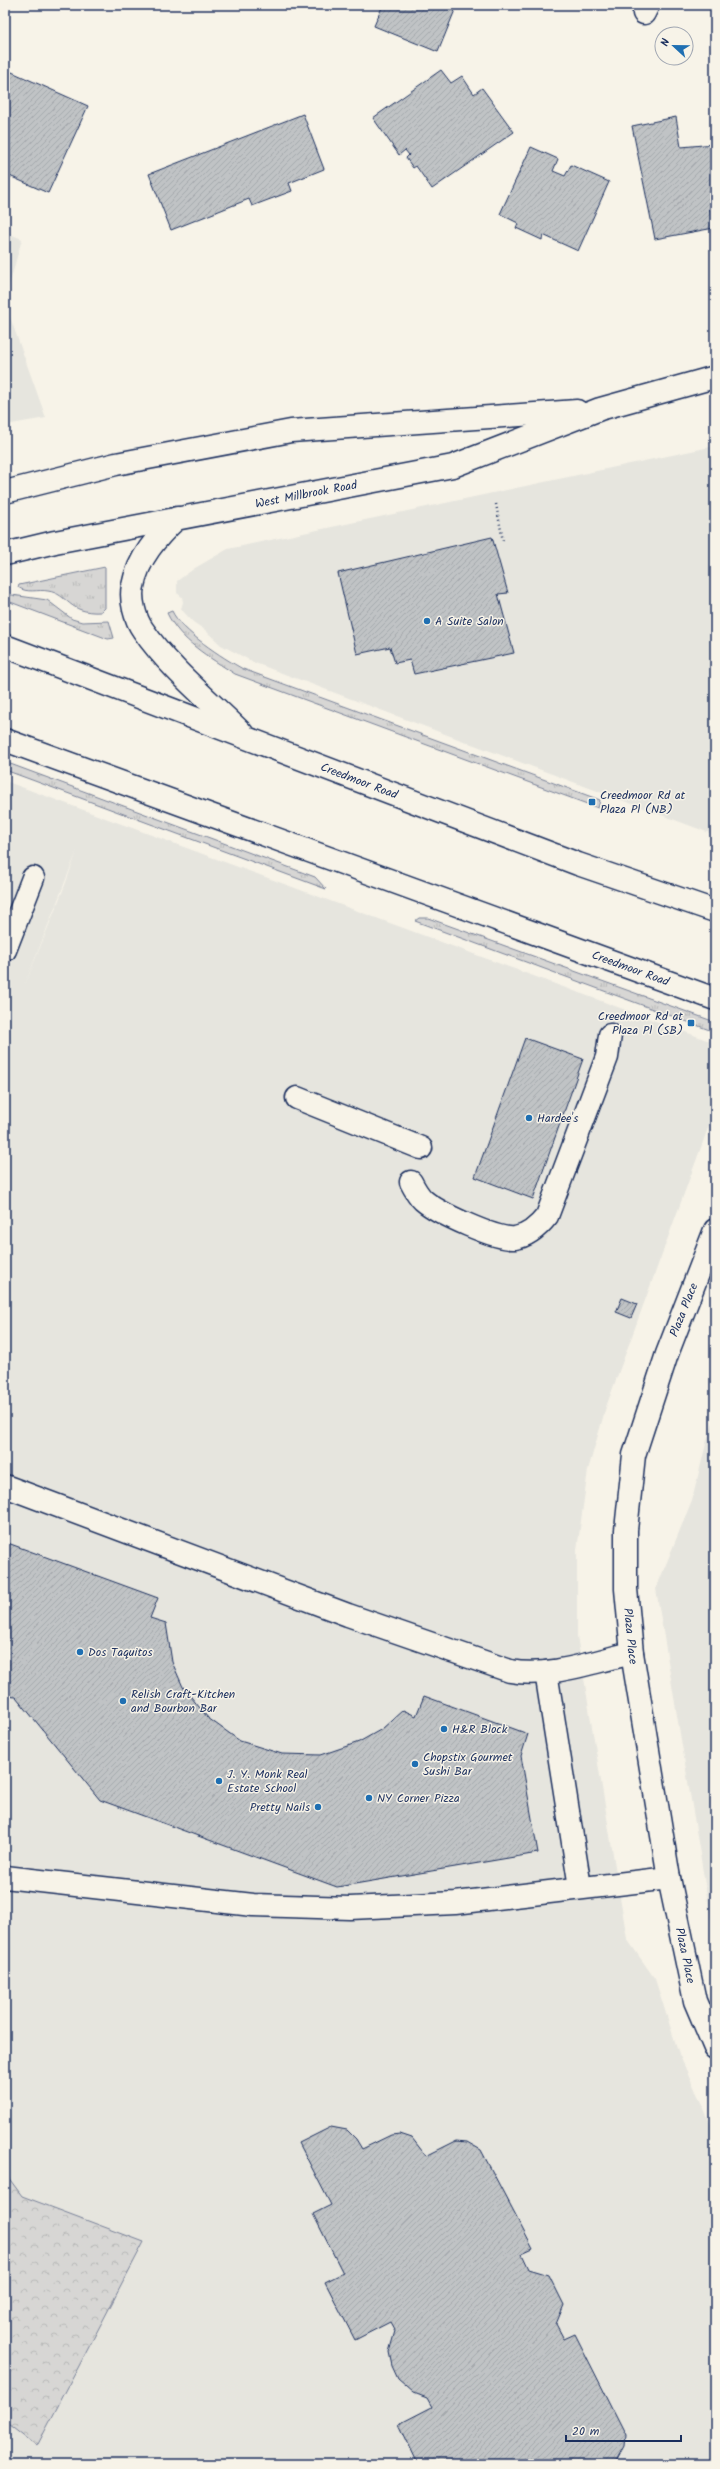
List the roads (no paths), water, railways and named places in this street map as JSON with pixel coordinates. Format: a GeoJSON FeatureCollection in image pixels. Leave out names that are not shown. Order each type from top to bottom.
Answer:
{"type":"FeatureCollection","features":[{"type":"Feature","properties":{"kind":"main road","name":"West Millbrook Road"},"geometry":{"type":"LineString","coordinates":[[5,554],[55,542],[176,518],[453,466],[600,409],[715,377]]}},
{"type":"Feature","properties":{"kind":"main road","name":"West Millbrook Road"},"geometry":{"type":"LineString","coordinates":[[5,492],[116,464],[291,431],[600,409]]}},
{"type":"Feature","properties":{"kind":"main road"},"geometry":{"type":"LineString","coordinates":[[176,518],[156,538],[140,562],[132,587],[134,610],[142,628],[160,652],[247,738]]}},
{"type":"Feature","properties":{"kind":"main road","name":"Creedmoor Road"},"geometry":{"type":"LineString","coordinates":[[5,646],[578,864],[715,911]]}},
{"type":"Feature","properties":{"kind":"main road","name":"Creedmoor Road"},"geometry":{"type":"LineString","coordinates":[[5,740],[715,999]]}},
{"type":"Feature","properties":{"kind":"main road"},"geometry":{"type":"LineString","coordinates":[[5,950],[33,878]]}},
{"type":"Feature","properties":{"kind":"main road"},"geometry":{"type":"LineString","coordinates":[[410,1182],[422,1199],[437,1210],[503,1237],[516,1238],[538,1228],[547,1216],[607,1057],[610,1035]]}},
{"type":"Feature","properties":{"kind":"main road"},"geometry":{"type":"LineString","coordinates":[[297,1098],[421,1148]]}},
{"type":"Feature","properties":{"kind":"main road","name":"Plaza Place"},"geometry":{"type":"LineString","coordinates":[[715,1230],[667,1354],[634,1455],[626,1530],[626,1589],[632,1653],[669,1878],[695,2002],[715,2048]]}},
{"type":"Feature","properties":{"kind":"main road"},"geometry":{"type":"LineString","coordinates":[[5,1486],[348,1615],[503,1669],[529,1674],[546,1672],[632,1653]]}},
{"type":"Feature","properties":{"kind":"main road"},"geometry":{"type":"LineString","coordinates":[[546,1672],[580,1888]]}},
{"type":"Feature","properties":{"kind":"main road"},"geometry":{"type":"LineString","coordinates":[[5,1878],[253,1905],[350,1908],[454,1903],[669,1878]]}},
{"type":"Feature","properties":{"kind":"place","name":"A Suite Salon"},"geometry":{"type":"Point","coordinates":[427,621]}},
{"type":"Feature","properties":{"kind":"place","name":"Creedmoor Rd at Plaza Pl (NB)"},"geometry":{"type":"Point","coordinates":[592,802]}},
{"type":"Feature","properties":{"kind":"place","name":"Creedmoor Rd at Plaza Pl (SB)"},"geometry":{"type":"Point","coordinates":[691,1023]}},
{"type":"Feature","properties":{"kind":"place","name":"Hardee's"},"geometry":{"type":"Point","coordinates":[529,1118]}},
{"type":"Feature","properties":{"kind":"place","name":"Dos Taquitos"},"geometry":{"type":"Point","coordinates":[80,1652]}},
{"type":"Feature","properties":{"kind":"place","name":"Relish Craft-Kitchen and Bourbon Bar"},"geometry":{"type":"Point","coordinates":[123,1701]}},
{"type":"Feature","properties":{"kind":"place","name":"H&R Block"},"geometry":{"type":"Point","coordinates":[444,1729]}},
{"type":"Feature","properties":{"kind":"place","name":"Chopstix Gourmet Sushi Bar"},"geometry":{"type":"Point","coordinates":[415,1764]}},
{"type":"Feature","properties":{"kind":"place","name":"J. Y. Monk Real Estate School"},"geometry":{"type":"Point","coordinates":[219,1781]}},
{"type":"Feature","properties":{"kind":"place","name":"NY Corner Pizza"},"geometry":{"type":"Point","coordinates":[369,1798]}},
{"type":"Feature","properties":{"kind":"place","name":"Pretty Nails"},"geometry":{"type":"Point","coordinates":[318,1807]}}]}
